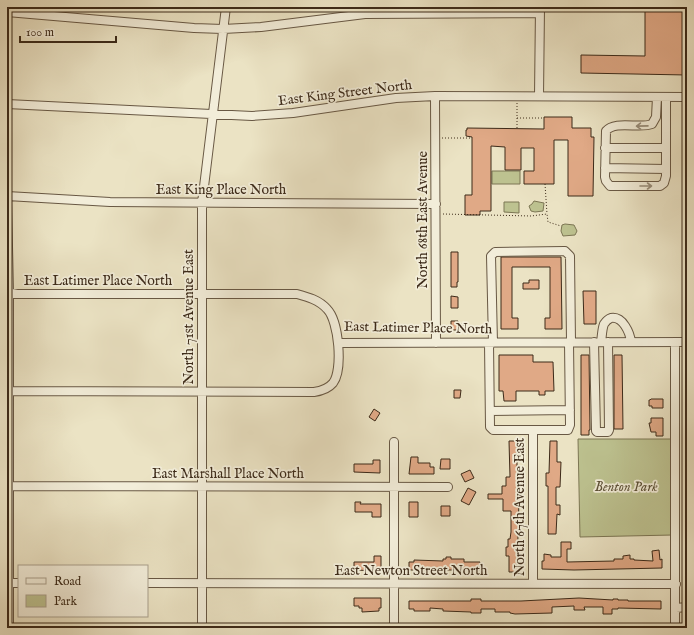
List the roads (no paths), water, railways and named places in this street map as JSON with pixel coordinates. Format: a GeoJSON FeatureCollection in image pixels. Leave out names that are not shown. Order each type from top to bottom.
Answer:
{"type":"FeatureCollection","features":[{"type":"Feature","properties":{"kind":"street","name":"North 71st Avenue East"},"geometry":{"type":"LineString","coordinates":[[202,628],[202,203],[226,7]]}},
{"type":"Feature","properties":{"kind":"street"},"geometry":{"type":"LineString","coordinates":[[7,12],[194,28],[223,29],[261,27],[365,14],[540,10],[539,96]]}},
{"type":"Feature","properties":{"kind":"street","name":"East King Street North"},"geometry":{"type":"LineString","coordinates":[[7,104],[252,116],[293,113],[396,98],[434,96],[687,97]]}},
{"type":"Feature","properties":{"kind":"street","name":"North 68th East Avenue"},"geometry":{"type":"LineString","coordinates":[[434,96],[436,343]]}},
{"type":"Feature","properties":{"kind":"street"},"geometry":{"type":"LineString","coordinates":[[662,97],[666,148],[665,181],[660,186],[610,186],[606,181],[605,168],[606,134],[608,128],[614,126],[647,126],[652,124],[656,117],[662,97]]}},
{"type":"Feature","properties":{"kind":"street"},"geometry":{"type":"LineString","coordinates":[[605,148],[666,148]]}},
{"type":"Feature","properties":{"kind":"street"},"geometry":{"type":"LineString","coordinates":[[605,168],[666,169]]}},
{"type":"Feature","properties":{"kind":"street"},"geometry":{"type":"LineString","coordinates":[[7,198],[9,628]]}},
{"type":"Feature","properties":{"kind":"street","name":"East King Place North"},"geometry":{"type":"LineString","coordinates":[[7,198],[110,202],[436,204]]}},
{"type":"Feature","properties":{"kind":"street"},"geometry":{"type":"LineString","coordinates":[[565,251],[570,256],[570,342],[570,425],[568,430],[493,430],[490,426],[491,256],[495,252],[565,251]]}},
{"type":"Feature","properties":{"kind":"street","name":"East Latimer Place North"},"geometry":{"type":"LineString","coordinates":[[8,293],[297,294],[320,302],[331,313],[338,343],[687,342]]}},
{"type":"Feature","properties":{"kind":"street"},"geometry":{"type":"LineString","coordinates":[[601,342],[609,430],[608,432],[597,432],[595,415],[601,342],[604,323],[608,319],[618,319],[626,326],[630,334],[631,342]]}},
{"type":"Feature","properties":{"kind":"street"},"geometry":{"type":"LineString","coordinates":[[675,342],[675,628]]}},
{"type":"Feature","properties":{"kind":"street"},"geometry":{"type":"LineString","coordinates":[[8,390],[201,390],[314,392],[322,390],[332,384],[337,374],[338,343]]}},
{"type":"Feature","properties":{"kind":"street"},"geometry":{"type":"LineString","coordinates":[[490,411],[570,410]]}},
{"type":"Feature","properties":{"kind":"street","name":"North 67th Avenue East"},"geometry":{"type":"LineString","coordinates":[[533,430],[534,583]]}},
{"type":"Feature","properties":{"kind":"street"},"geometry":{"type":"LineString","coordinates":[[394,442],[394,628]]}},
{"type":"Feature","properties":{"kind":"street","name":"East Marshall Place North"},"geometry":{"type":"LineString","coordinates":[[9,486],[448,487]]}},
{"type":"Feature","properties":{"kind":"street"},"geometry":{"type":"LineString","coordinates":[[8,583],[18,583]]}},
{"type":"Feature","properties":{"kind":"street","name":"East Newton Street North"},"geometry":{"type":"LineString","coordinates":[[148,584],[676,584]]}},
{"type":"Feature","properties":{"kind":"street"},"geometry":{"type":"LineString","coordinates":[[676,608],[687,608]]}},
{"type":"Feature","properties":{"kind":"park label","name":"Benton Park"},"geometry":{"type":"Point","coordinates":[626,487]}}]}
